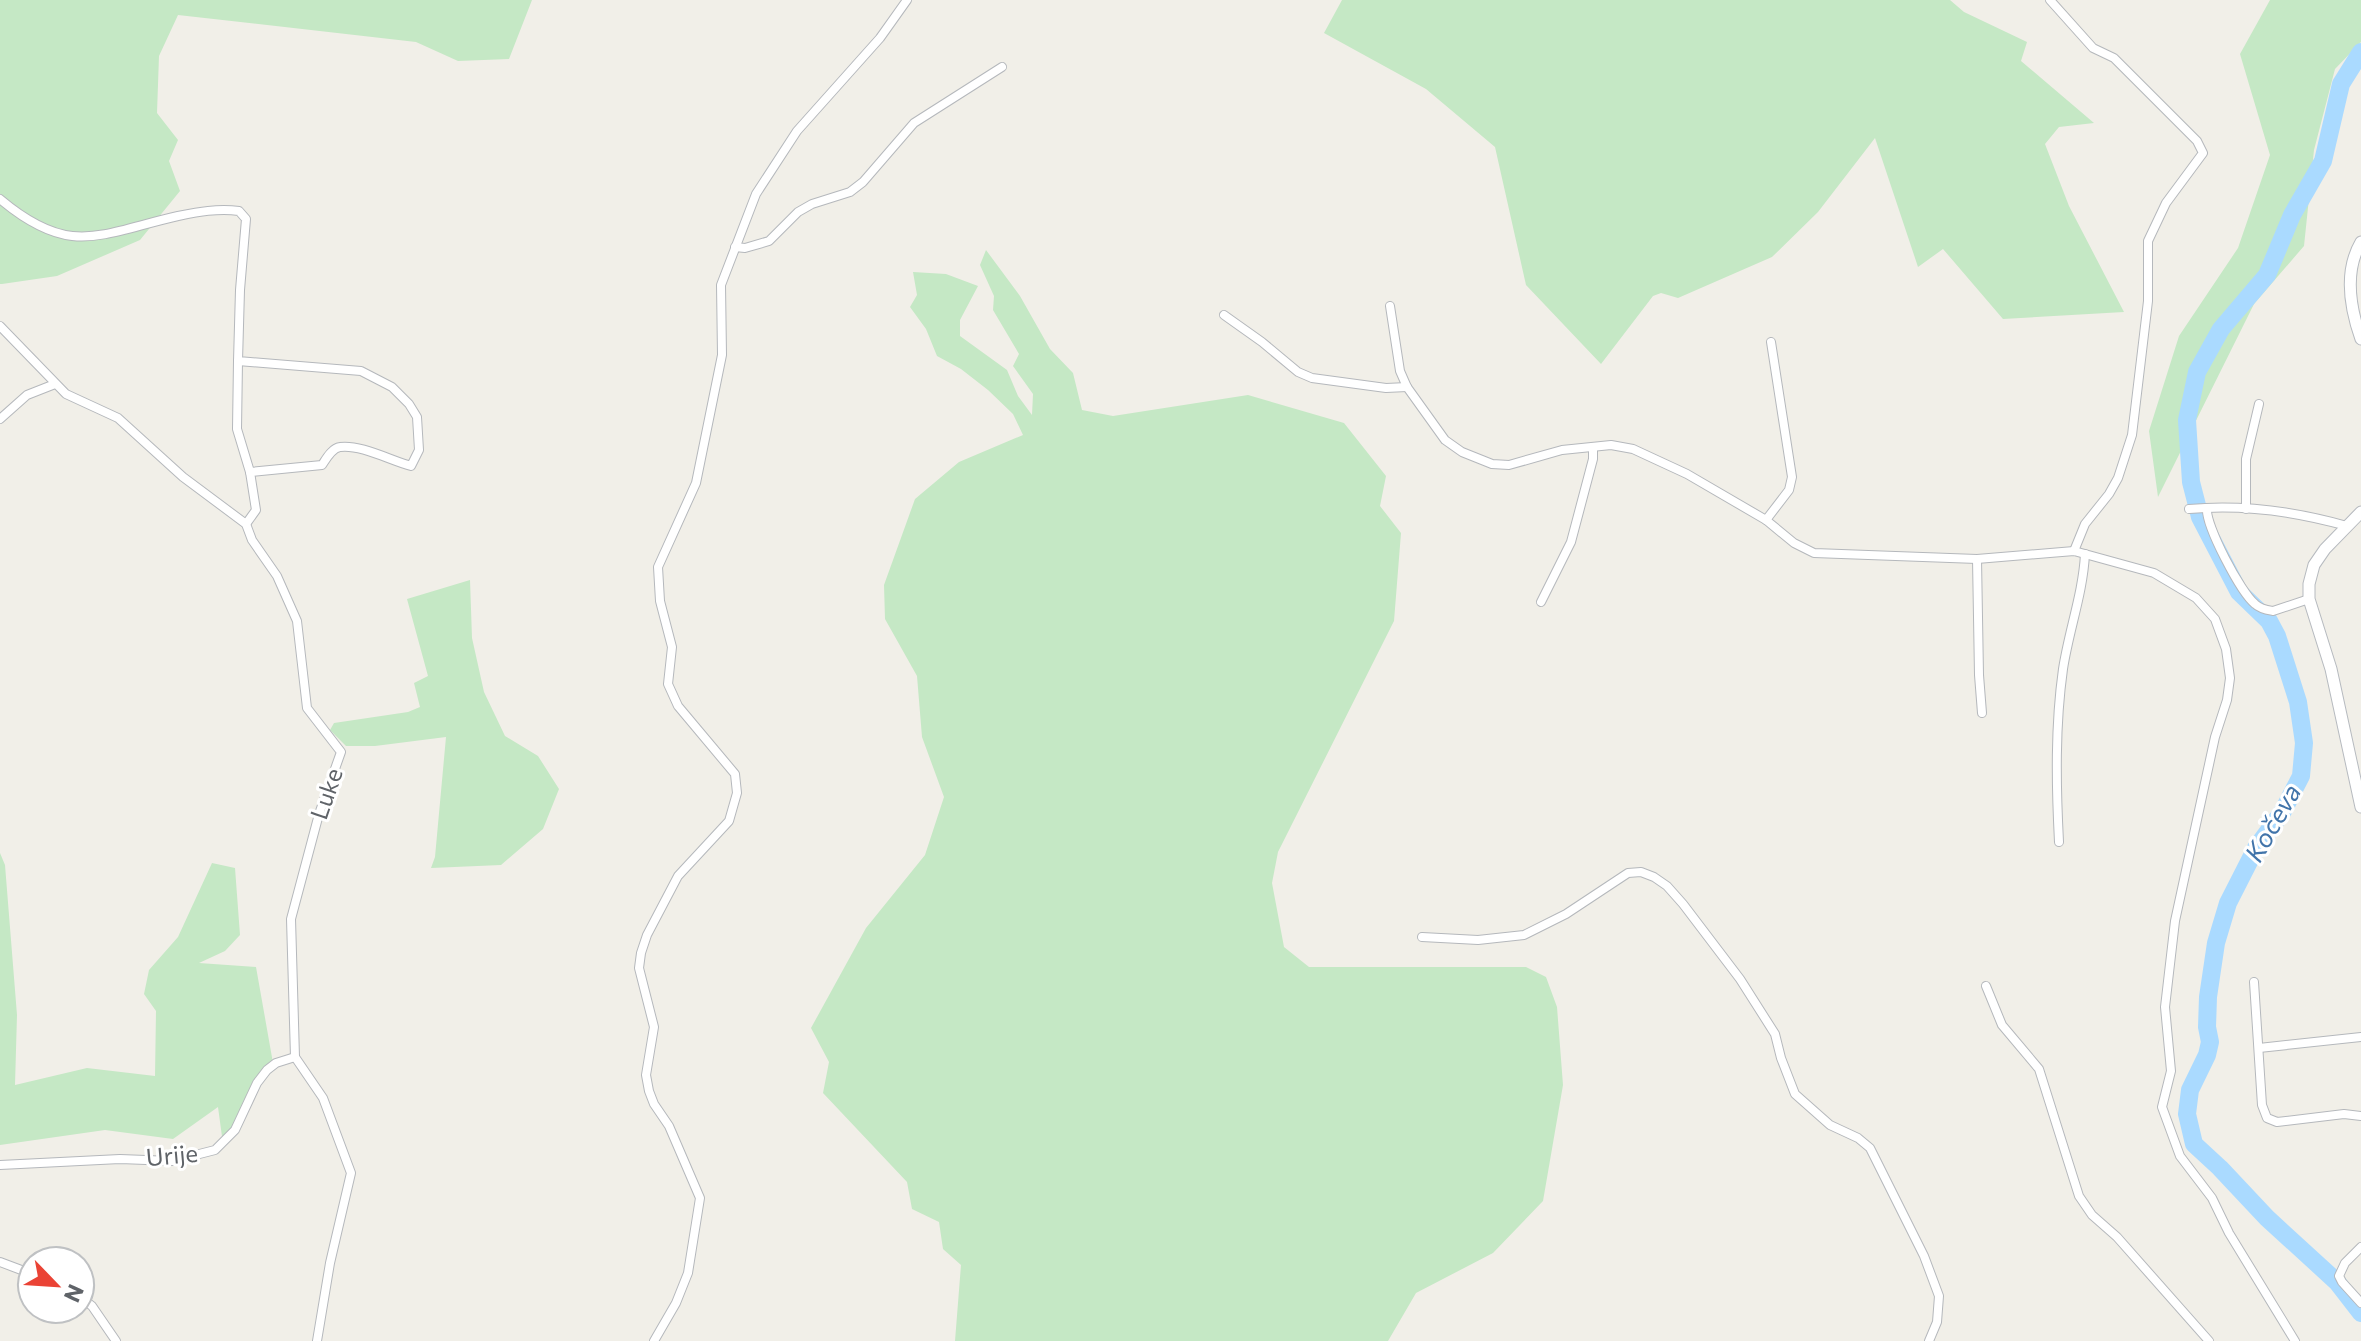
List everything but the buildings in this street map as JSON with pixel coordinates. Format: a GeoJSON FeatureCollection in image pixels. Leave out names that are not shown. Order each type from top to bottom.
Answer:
{"type":"FeatureCollection","features":[{"type":"Feature","properties":{"kind":"main road"},"geometry":{"type":"LineString","coordinates":[[2361,242],[2353,259],[2351,301],[2361,339]]}},
{"type":"Feature","properties":{"kind":"main road"},"geometry":{"type":"LineString","coordinates":[[2361,512],[2314,565],[2309,599],[2331,669],[2361,807]]}},
{"type":"Feature","properties":{"kind":"street"},"geometry":{"type":"LineString","coordinates":[[654,1341],[676,1303],[688,1273],[700,1198],[669,1126],[649,1091],[646,1075],[654,1027],[639,968],[641,953],[678,876],[729,821],[737,793],[735,774],[678,706],[668,684],[672,647],[660,601],[658,567],[696,483],[722,355],[721,285],[756,194],[797,131],[880,38],[907,0]]}},
{"type":"Feature","properties":{"kind":"street"},"geometry":{"type":"LineString","coordinates":[[2050,0],[2093,48],[2114,58],[2197,141],[2203,153],[2166,203],[2148,241],[2148,301],[2132,435],[2118,478],[2085,524],[2074,551]]}},
{"type":"Feature","properties":{"kind":"street"},"geometry":{"type":"LineString","coordinates":[[735,247],[745,248],[769,241],[798,212],[812,204],[850,192],[863,182],[914,123],[1002,67]]}},
{"type":"Feature","properties":{"kind":"street"},"geometry":{"type":"LineString","coordinates":[[0,199],[49,232],[78,238],[205,210],[232,210],[244,215],[237,429],[250,472],[256,510],[246,524]]}},
{"type":"Feature","properties":{"kind":"street"},"geometry":{"type":"LineString","coordinates":[[1390,306],[1400,371],[1407,387],[1445,440],[1462,452],[1492,464],[1509,465],[1562,450],[1611,445],[1633,449],[1659,460],[1766,520],[1794,543],[1814,553],[1977,559],[2074,551],[2154,573],[2196,598],[2215,619],[2226,649],[2230,678],[2175,921],[2165,1007],[2171,1071],[2162,1107],[2180,1156],[2212,1198],[2229,1233],[2295,1341]]}},
{"type":"Feature","properties":{"kind":"street"},"geometry":{"type":"LineString","coordinates":[[1224,315],[1298,372],[1312,378],[1372,387],[1407,387]]}},
{"type":"Feature","properties":{"kind":"street","name":"Luke"},"geometry":{"type":"LineString","coordinates":[[0,326],[66,394],[118,418],[183,477],[246,524],[252,540],[277,576],[297,621],[307,708],[341,752],[319,814],[291,919],[295,1057]]}},
{"type":"Feature","properties":{"kind":"street"},"geometry":{"type":"LineString","coordinates":[[1766,520],[1789,490],[1792,477],[1771,342]]}},
{"type":"Feature","properties":{"kind":"street"},"geometry":{"type":"LineString","coordinates":[[238,361],[361,371],[392,387],[417,417],[419,450],[411,466],[370,452],[340,447],[322,465],[250,472]]}},
{"type":"Feature","properties":{"kind":"street"},"geometry":{"type":"LineString","coordinates":[[0,419],[27,395],[55,384]]}},
{"type":"Feature","properties":{"kind":"street"},"geometry":{"type":"LineString","coordinates":[[2246,509],[2246,459],[2259,404]]}},
{"type":"Feature","properties":{"kind":"street"},"geometry":{"type":"LineString","coordinates":[[1541,602],[1571,542],[1593,459],[1593,447]]}},
{"type":"Feature","properties":{"kind":"street"},"geometry":{"type":"LineString","coordinates":[[2206,508],[2206,515],[2224,554],[2254,604],[2273,611],[2309,599]]}},
{"type":"Feature","properties":{"kind":"street"},"geometry":{"type":"LineString","coordinates":[[2190,509],[2246,509],[2299,515],[2347,526]]}},
{"type":"Feature","properties":{"kind":"street"},"geometry":{"type":"LineString","coordinates":[[2059,842],[2056,772],[2062,678],[2084,575],[2085,554]]}},
{"type":"Feature","properties":{"kind":"street"},"geometry":{"type":"LineString","coordinates":[[1977,559],[1982,713]]}},
{"type":"Feature","properties":{"kind":"street"},"geometry":{"type":"LineString","coordinates":[[1422,937],[1478,940],[1524,935],[1566,914],[1628,873],[1641,872],[1667,886],[1740,979],[1775,1034],[1795,1094],[1830,1125],[1858,1138],[1870,1148],[1924,1256],[1939,1296],[1937,1322],[1929,1341]]}},
{"type":"Feature","properties":{"kind":"street"},"geometry":{"type":"LineString","coordinates":[[2254,982],[2262,1105],[2267,1118],[2277,1122],[2344,1114],[2361,1116]]}},
{"type":"Feature","properties":{"kind":"street"},"geometry":{"type":"LineString","coordinates":[[1986,986],[2002,1025],[2039,1069],[2079,1196],[2092,1215],[2117,1237],[2209,1341]]}},
{"type":"Feature","properties":{"kind":"street"},"geometry":{"type":"LineString","coordinates":[[2259,1048],[2361,1037]]}},
{"type":"Feature","properties":{"kind":"street"},"geometry":{"type":"LineString","coordinates":[[295,1057],[323,1098],[351,1173],[330,1263],[317,1341]]}},
{"type":"Feature","properties":{"kind":"street","name":"Urije"},"geometry":{"type":"LineString","coordinates":[[0,1165],[120,1159],[172,1161],[215,1150],[235,1130],[257,1083],[267,1070],[276,1063],[295,1057]]}},
{"type":"Feature","properties":{"kind":"street"},"geometry":{"type":"LineString","coordinates":[[2361,1247],[2345,1263],[2339,1276],[2361,1303]]}},
{"type":"Feature","properties":{"kind":"street"},"geometry":{"type":"LineString","coordinates":[[96,1312],[116,1341]]}},
{"type":"Feature","properties":{"kind":"green space"},"geometry":{"type":"Polygon","coordinates":[[[0,0],[532,0],[509,59],[458,61],[416,42],[178,15],[159,56],[157,113],[178,140],[169,161],[180,191],[140,240],[57,276],[0,284],[0,0]]]}},
{"type":"Feature","properties":{"kind":"green space"},"geometry":{"type":"Polygon","coordinates":[[[1342,0],[1950,0],[1964,12],[2027,42],[2021,61],[2094,123],[2059,127],[2045,144],[2069,206],[2124,312],[2003,319],[1943,249],[1918,267],[1875,138],[1818,212],[1772,257],[1678,298],[1661,293],[1653,296],[1601,364],[1526,285],[1495,147],[1426,89],[1324,33],[1342,0]]]}},
{"type":"Feature","properties":{"kind":"green space"},"geometry":{"type":"Polygon","coordinates":[[[2270,0],[2361,0],[2361,42],[2335,69],[2314,150],[2304,246],[2254,304],[2158,497],[2149,431],[2179,336],[2238,248],[2270,155],[2240,54],[2270,0]]]}},
{"type":"Feature","properties":{"kind":"green space"},"geometry":{"type":"Polygon","coordinates":[[[986,250],[1020,296],[1050,349],[1073,373],[1082,410],[1113,416],[1248,395],[1344,423],[1386,476],[1380,506],[1401,533],[1394,621],[1278,852],[1272,883],[1284,947],[1309,967],[1526,967],[1546,977],[1557,1007],[1563,1085],[1543,1201],[1493,1253],[1416,1293],[1388,1341],[955,1341],[961,1265],[943,1249],[939,1222],[912,1209],[907,1182],[823,1093],[829,1062],[811,1028],[866,928],[925,855],[944,797],[922,737],[917,676],[885,619],[884,585],[915,499],[959,462],[1023,435],[1013,414],[988,390],[961,369],[937,356],[926,329],[910,307],[917,295],[913,272],[946,274],[978,286],[960,320],[960,336],[1007,370],[1018,396],[1032,415],[1033,394],[1013,366],[1019,354],[993,310],[994,296],[980,265],[986,250]]]}},
{"type":"Feature","properties":{"kind":"green space"},"geometry":{"type":"Polygon","coordinates":[[[470,580],[472,638],[484,692],[505,736],[538,756],[559,789],[543,829],[501,865],[431,868],[435,857],[446,737],[375,746],[346,746],[330,730],[334,723],[408,712],[420,707],[414,683],[428,676],[407,599],[470,580]]]}},
{"type":"Feature","properties":{"kind":"green space"},"geometry":{"type":"Polygon","coordinates":[[[0,853],[5,865],[17,1015],[15,1085],[87,1068],[155,1076],[156,1011],[144,994],[149,970],[178,937],[212,863],[235,868],[240,935],[225,951],[199,963],[256,967],[273,1063],[223,1144],[218,1107],[173,1139],[105,1130],[0,1145],[0,853]]]}},
{"type":"Feature","properties":{"kind":"waterway","name":"Kočeva"},"geometry":{"type":"LineString","coordinates":[[2361,52],[2341,84],[2323,161],[2292,215],[2267,275],[2221,329],[2197,372],[2187,420],[2191,482],[2200,517],[2239,592],[2269,621],[2277,636],[2298,702],[2304,743],[2301,776],[2283,811],[2256,848],[2228,903],[2216,943],[2208,997],[2210,1042],[2190,1090],[2187,1114],[2194,1144],[2267,1218],[2337,1282],[2361,1313]]}}]}
